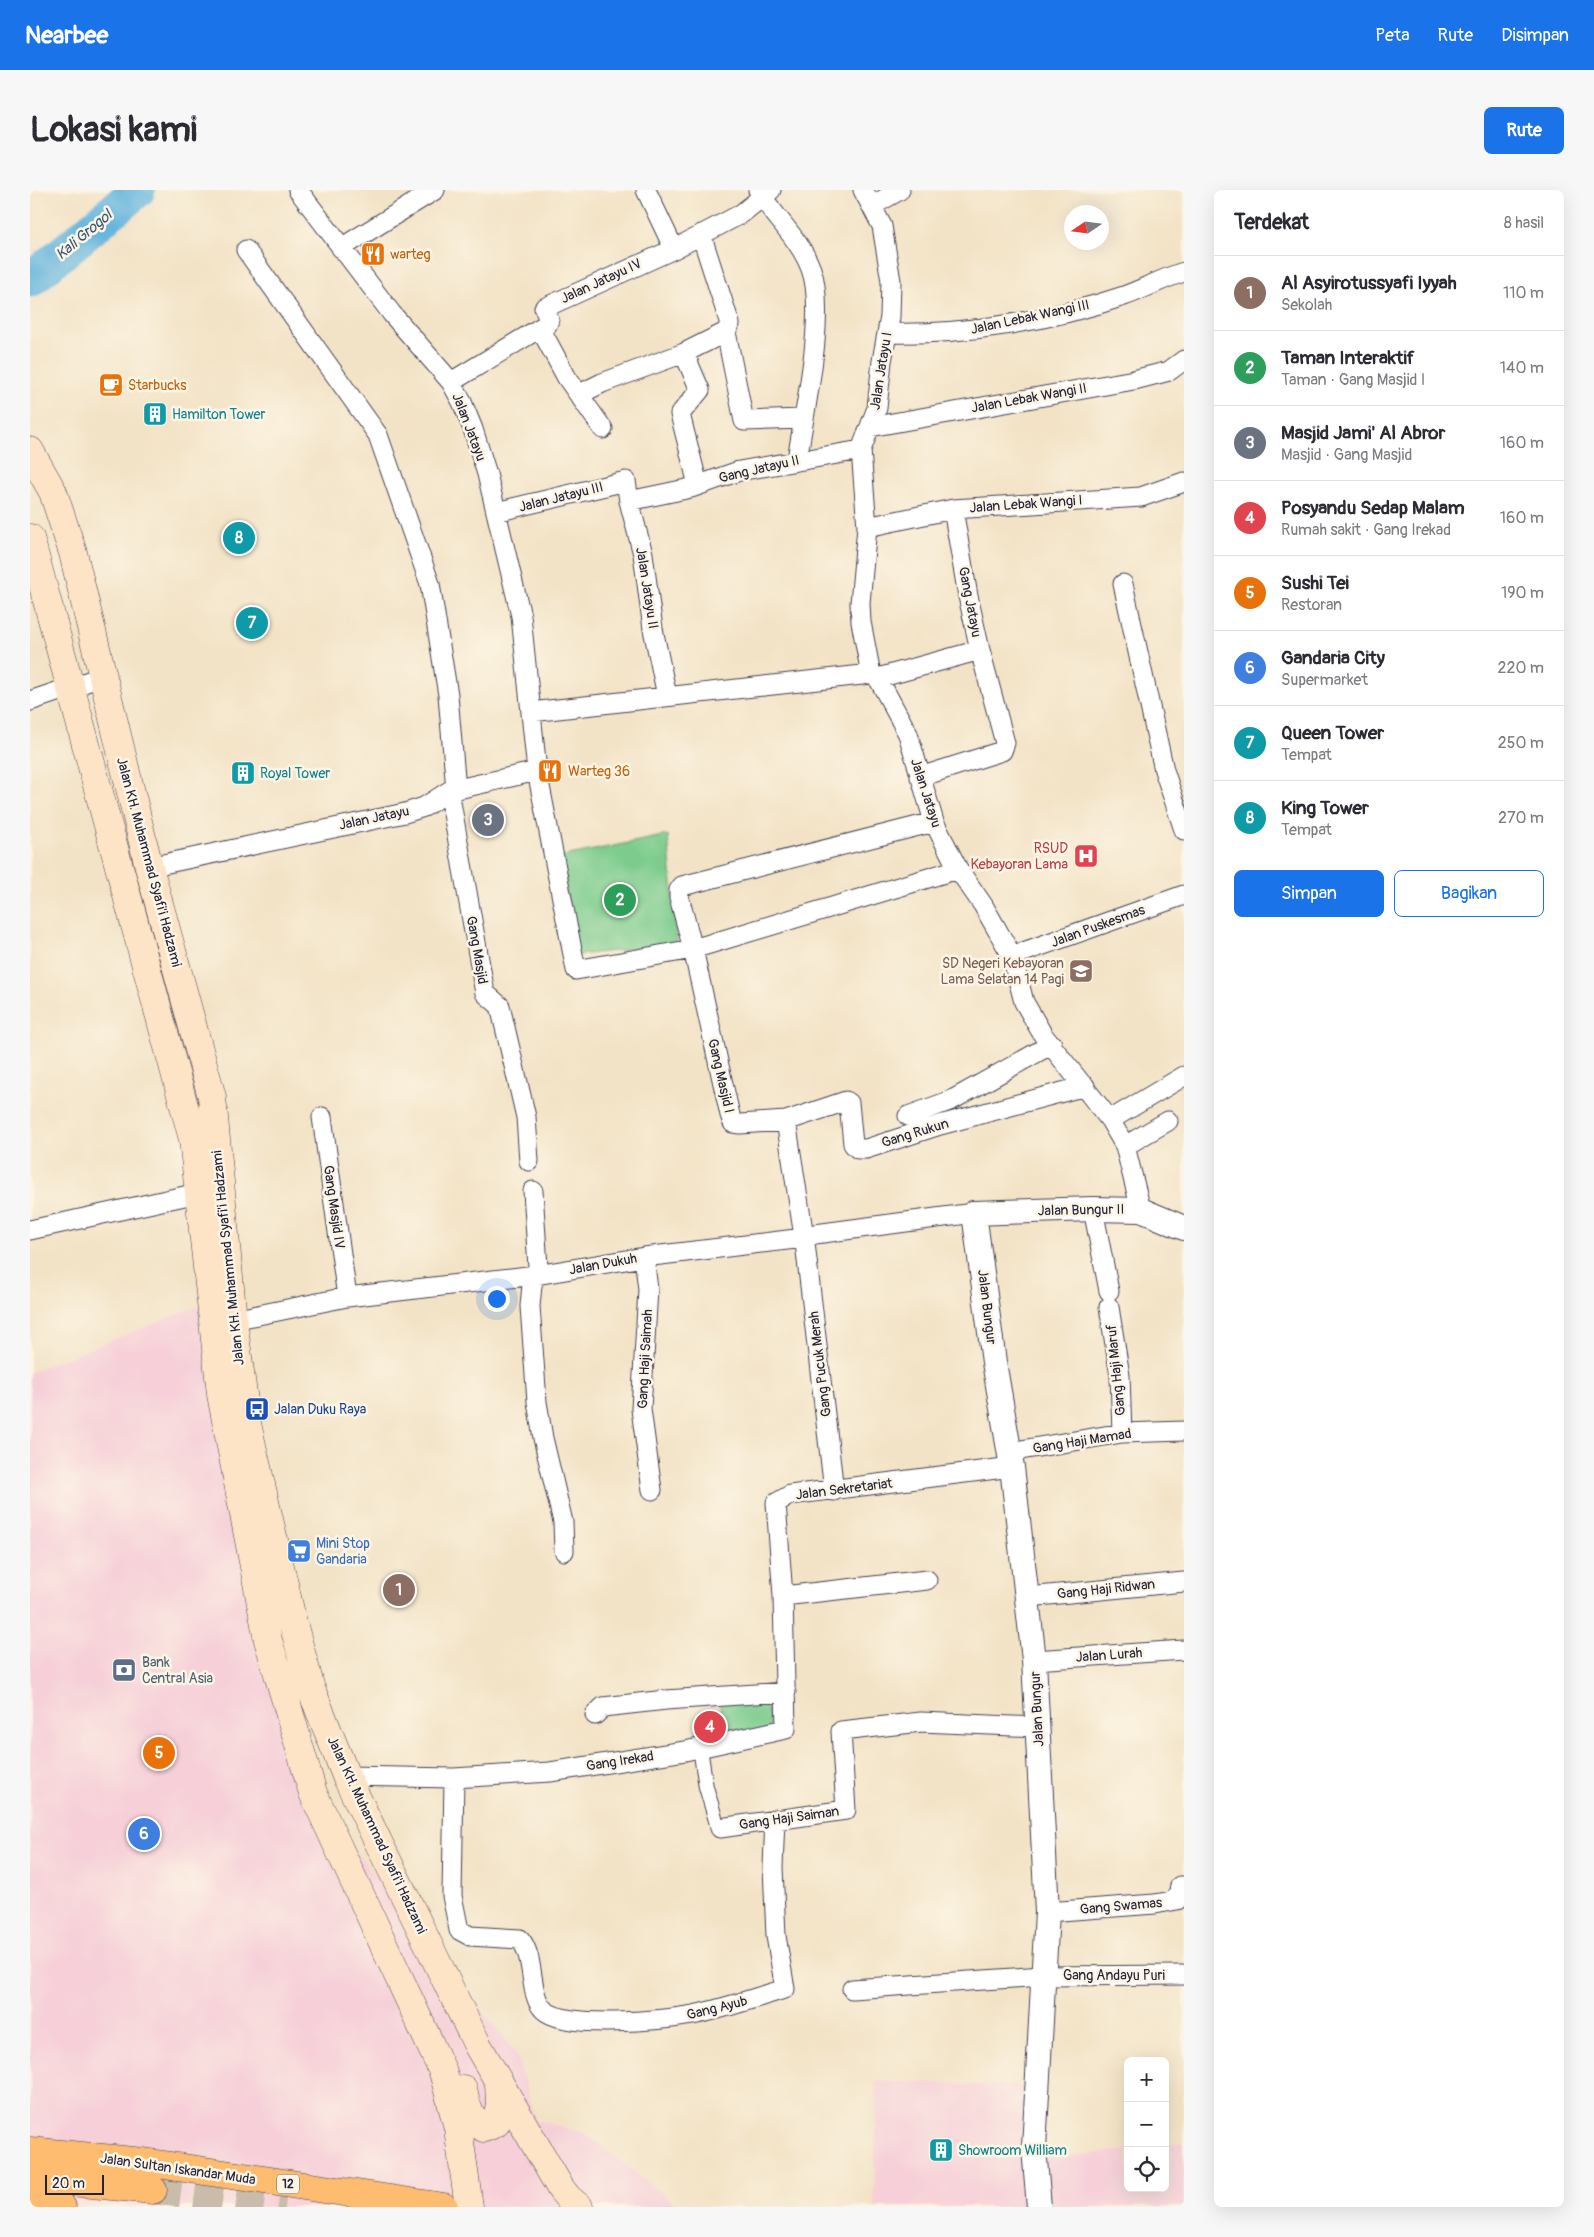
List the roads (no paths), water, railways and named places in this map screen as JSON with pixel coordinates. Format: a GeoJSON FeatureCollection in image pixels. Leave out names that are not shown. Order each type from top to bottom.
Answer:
{"type":"FeatureCollection","features":[{"type":"Feature","properties":{"kind":"highway","name":"Jalan Sultan Iskandar Muda"},"geometry":{"type":"LineString","coordinates":[[30,2151],[144,2162],[436,2206]]}},
{"type":"Feature","properties":{"kind":"highway","name":"Jalan Sultan Iskandar Muda"},"geometry":{"type":"LineString","coordinates":[[30,2178],[63,2201]]}},
{"type":"Feature","properties":{"kind":"highway","name":"Jalan Sultan Iskandar Muda"},"geometry":{"type":"LineString","coordinates":[[30,2184],[63,2201]]}},
{"type":"Feature","properties":{"kind":"highway","name":"Jalan Sultan Iskandar Muda"},"geometry":{"type":"LineString","coordinates":[[30,2204],[153,2190]]}},
{"type":"Feature","properties":{"kind":"main road","name":"Jalan KH. Muhammad Syafi'i Hadzami"},"geometry":{"type":"LineString","coordinates":[[30,451],[53,492],[64,527],[149,867],[212,1097],[233,1320],[248,1424],[293,1623],[311,1689],[346,1776],[478,2046],[562,2189],[569,2199],[579,2207]]}},
{"type":"Feature","properties":{"kind":"main road","name":"Jalan KH. Muhammad Syafi'i Hadzami"},"geometry":{"type":"LineString","coordinates":[[30,538],[193,1139],[221,1394],[268,1640],[313,1793],[442,2072],[458,2128],[469,2207]]}},
{"type":"Feature","properties":{"kind":"main road"},"geometry":{"type":"LineString","coordinates":[[286,1701],[311,1689]]}},
{"type":"Feature","properties":{"kind":"main road"},"geometry":{"type":"LineString","coordinates":[[429,2044],[442,2049],[455,2068],[468,2111],[474,2122],[484,2128],[496,2123],[500,2106],[499,2082]]}},
{"type":"Feature","properties":{"kind":"street","name":"Jalan Jatayu"},"geometry":{"type":"LineString","coordinates":[[149,867],[406,813],[424,807],[453,791],[537,771],[521,616],[487,474],[473,429],[462,402],[451,382],[340,248],[298,190]]}},
{"type":"Feature","properties":{"kind":"street"},"geometry":{"type":"LineString","coordinates":[[340,248],[435,190]]}},
{"type":"Feature","properties":{"kind":"street"},"geometry":{"type":"LineString","coordinates":[[646,190],[674,249]]}},
{"type":"Feature","properties":{"kind":"street"},"geometry":{"type":"LineString","coordinates":[[868,198],[900,190]]}},
{"type":"Feature","properties":{"kind":"street"},"geometry":{"type":"LineString","coordinates":[[764,193],[811,270],[815,289],[816,324],[797,460]]}},
{"type":"Feature","properties":{"kind":"street","name":"Jalan Jatayu IV"},"geometry":{"type":"LineString","coordinates":[[540,328],[547,325],[549,320],[544,308],[674,249],[741,214],[764,193]]}},
{"type":"Feature","properties":{"kind":"street","name":"Jalan Jatayu I"},"geometry":{"type":"LineString","coordinates":[[868,198],[882,226],[890,272],[890,317],[877,408],[861,450],[867,527],[860,603],[861,622],[874,676]]}},
{"type":"Feature","properties":{"kind":"street"},"geometry":{"type":"LineString","coordinates":[[580,394],[609,380],[684,353],[726,332],[730,324],[701,234]]}},
{"type":"Feature","properties":{"kind":"street","name":"Gang Masjid"},"geometry":{"type":"LineString","coordinates":[[246,250],[378,435],[430,584],[448,695],[453,791],[485,994],[500,1006],[526,1117],[529,1161]]}},
{"type":"Feature","properties":{"kind":"street","name":"Jalan Lebak Wangi III"},"geometry":{"type":"LineString","coordinates":[[887,332],[955,332],[1021,321],[1125,295],[1176,274]]}},
{"type":"Feature","properties":{"kind":"street"},"geometry":{"type":"LineString","coordinates":[[451,382],[540,328],[567,378],[580,394],[603,430]]}},
{"type":"Feature","properties":{"kind":"street"},"geometry":{"type":"LineString","coordinates":[[726,332],[744,421],[804,419]]}},
{"type":"Feature","properties":{"kind":"street"},"geometry":{"type":"LineString","coordinates":[[684,353],[700,390],[680,414],[698,485]]}},
{"type":"Feature","properties":{"kind":"street","name":"Jalan Lebak Wangi II"},"geometry":{"type":"LineString","coordinates":[[870,427],[1134,380],[1169,371],[1184,360]]}},
{"type":"Feature","properties":{"kind":"street","name":"Gang Jatayu II"},"geometry":{"type":"LineString","coordinates":[[629,501],[698,485],[739,471],[861,450]]}},
{"type":"Feature","properties":{"kind":"street","name":"Jalan Jatayu III"},"geometry":{"type":"LineString","coordinates":[[496,512],[626,481]]}},
{"type":"Feature","properties":{"kind":"street","name":"Jalan Jatayu II"},"geometry":{"type":"LineString","coordinates":[[626,481],[629,501],[643,554],[653,629],[667,696]]}},
{"type":"Feature","properties":{"kind":"street","name":"Jalan Lebak Wangi I"},"geometry":{"type":"LineString","coordinates":[[867,527],[953,509],[1141,497],[1184,482]]}},
{"type":"Feature","properties":{"kind":"street","name":"Gang Jatayu"},"geometry":{"type":"LineString","coordinates":[[874,676],[980,650],[968,596],[953,509]]}},
{"type":"Feature","properties":{"kind":"street"},"geometry":{"type":"LineString","coordinates":[[1123,584],[1164,770],[1178,791],[1184,830]]}},
{"type":"Feature","properties":{"kind":"street"},"geometry":{"type":"LineString","coordinates":[[920,777],[1002,751],[1005,743],[980,650]]}},
{"type":"Feature","properties":{"kind":"street","name":"Jalan Jatayu"},"geometry":{"type":"LineString","coordinates":[[874,676],[908,734],[934,822],[958,869],[983,905],[1012,956],[1024,1002],[1043,1035],[1085,1086],[1110,1120],[1125,1146],[1141,1210]]}},
{"type":"Feature","properties":{"kind":"street"},"geometry":{"type":"LineString","coordinates":[[531,712],[667,696],[874,676]]}},
{"type":"Feature","properties":{"kind":"street"},"geometry":{"type":"LineString","coordinates":[[30,701],[101,677]]}},
{"type":"Feature","properties":{"kind":"street"},"geometry":{"type":"LineString","coordinates":[[537,771],[576,970],[693,949],[958,869]]}},
{"type":"Feature","properties":{"kind":"street"},"geometry":{"type":"LineString","coordinates":[[693,949],[678,898],[679,890],[682,886],[934,822]]}},
{"type":"Feature","properties":{"kind":"street","name":"Jalan Puskesmas"},"geometry":{"type":"LineString","coordinates":[[1012,956],[1184,895]]}},
{"type":"Feature","properties":{"kind":"street","name":"Gang Masjid I"},"geometry":{"type":"LineString","coordinates":[[693,949],[733,1123],[786,1121]]}},
{"type":"Feature","properties":{"kind":"street"},"geometry":{"type":"LineString","coordinates":[[908,1116],[952,1100],[1052,1044]]}},
{"type":"Feature","properties":{"kind":"street"},"geometry":{"type":"LineString","coordinates":[[1110,1120],[1184,1076]]}},
{"type":"Feature","properties":{"kind":"street","name":"Gang Rukun"},"geometry":{"type":"LineString","coordinates":[[786,1121],[846,1101],[849,1103],[853,1144],[858,1149],[866,1149],[940,1125],[1085,1086]]}},
{"type":"Feature","properties":{"kind":"street","name":"Gang Masjid IV"},"geometry":{"type":"LineString","coordinates":[[322,1117],[347,1297]]}},
{"type":"Feature","properties":{"kind":"street"},"geometry":{"type":"LineString","coordinates":[[786,1121],[804,1238]]}},
{"type":"Feature","properties":{"kind":"street"},"geometry":{"type":"LineString","coordinates":[[1125,1146],[1168,1121]]}},
{"type":"Feature","properties":{"kind":"street"},"geometry":{"type":"LineString","coordinates":[[532,1191],[538,1267],[532,1285],[530,1306],[538,1402],[543,1438],[563,1522],[564,1551]]}},
{"type":"Feature","properties":{"kind":"street"},"geometry":{"type":"LineString","coordinates":[[30,1230],[198,1193]]}},
{"type":"Feature","properties":{"kind":"street","name":"Jalan Bungur II"},"geometry":{"type":"LineString","coordinates":[[974,1214],[1094,1209],[1141,1210],[1184,1228]]}},
{"type":"Feature","properties":{"kind":"street","name":"Gang Haji Maruf"},"geometry":{"type":"LineString","coordinates":[[1094,1209],[1120,1376],[1122,1433]]}},
{"type":"Feature","properties":{"kind":"street","name":"Jalan Dukuh"},"geometry":{"type":"LineString","coordinates":[[233,1320],[347,1297],[536,1275],[644,1257],[804,1238],[815,1234],[974,1214]]}},
{"type":"Feature","properties":{"kind":"street","name":"Jalan Bungur"},"geometry":{"type":"LineString","coordinates":[[974,1214],[994,1362],[1011,1459],[1034,1660],[1047,1912],[1034,2148],[1039,2207]]}},
{"type":"Feature","properties":{"kind":"street","name":"Gang Pucuk Merah"},"geometry":{"type":"LineString","coordinates":[[804,1238],[834,1491]]}},
{"type":"Feature","properties":{"kind":"street","name":"Gang Haji Saimah"},"geometry":{"type":"LineString","coordinates":[[644,1257],[648,1289],[641,1409],[652,1490]]}},
{"type":"Feature","properties":{"kind":"street","name":"Gang Haji Mamad"},"geometry":{"type":"LineString","coordinates":[[1011,1459],[1122,1433],[1184,1431]]}},
{"type":"Feature","properties":{"kind":"street","name":"Jalan Sekretariat"},"geometry":{"type":"LineString","coordinates":[[784,1730],[788,1727],[776,1503],[790,1495],[834,1491],[1011,1459]]}},
{"type":"Feature","properties":{"kind":"street"},"geometry":{"type":"LineString","coordinates":[[782,1596],[927,1580]]}},
{"type":"Feature","properties":{"kind":"street","name":"Gang Haji Ridwan"},"geometry":{"type":"LineString","coordinates":[[1028,1597],[1184,1582]]}},
{"type":"Feature","properties":{"kind":"street","name":"Jalan Lurah"},"geometry":{"type":"LineString","coordinates":[[1034,1660],[1184,1650]]}},
{"type":"Feature","properties":{"kind":"street"},"geometry":{"type":"LineString","coordinates":[[595,1715],[603,1707],[786,1692]]}},
{"type":"Feature","properties":{"kind":"street","name":"Gang Haji Saiman"},"geometry":{"type":"LineString","coordinates":[[700,1748],[706,1787],[717,1824],[720,1828],[846,1810],[841,1731],[921,1722],[1037,1727]]}},
{"type":"Feature","properties":{"kind":"street","name":"Gang Irekad"},"geometry":{"type":"LineString","coordinates":[[346,1776],[454,1778],[550,1772],[700,1748],[784,1730]]}},
{"type":"Feature","properties":{"kind":"street","name":"Gang Ayub"},"geometry":{"type":"LineString","coordinates":[[454,1778],[452,1896],[459,1930],[470,1936],[520,1939],[527,1948],[539,2004],[546,2012],[573,2021],[622,2021],[676,2017],[724,2008],[784,1989],[776,1936],[773,1867],[775,1819]]}},
{"type":"Feature","properties":{"kind":"street","name":"Gang Swamas"},"geometry":{"type":"LineString","coordinates":[[1047,1912],[1155,1904],[1177,1900],[1180,1886],[1184,1886]]}},
{"type":"Feature","properties":{"kind":"street","name":"Gang Andayu Puri"},"geometry":{"type":"LineString","coordinates":[[1043,1976],[1184,1975]]}},
{"type":"Feature","properties":{"kind":"street"},"geometry":{"type":"LineString","coordinates":[[852,1989],[1043,1976]]}},
{"type":"Feature","properties":{"kind":"waterway","name":"Kali Grogol"},"geometry":{"type":"LineString","coordinates":[[30,280],[138,190]]}},
{"type":"Feature","properties":{"kind":"tunnel"},"geometry":{"type":"LineString","coordinates":[[153,2190],[285,2207]]}},
{"type":"Feature","properties":{"kind":"place","name":"warteg"},"geometry":{"type":"Point","coordinates":[373,254]}},
{"type":"Feature","properties":{"kind":"place","name":"Starbucks"},"geometry":{"type":"Point","coordinates":[111,385]}},
{"type":"Feature","properties":{"kind":"place","name":"Hamilton Tower"},"geometry":{"type":"Point","coordinates":[155,414]}},
{"type":"Feature","properties":{"kind":"place","name":"King Tower"},"geometry":{"type":"Point","coordinates":[239,538]}},
{"type":"Feature","properties":{"kind":"place","name":"Queen Tower"},"geometry":{"type":"Point","coordinates":[252,623]}},
{"type":"Feature","properties":{"kind":"place","name":"Warteg 36"},"geometry":{"type":"Point","coordinates":[550,771]}},
{"type":"Feature","properties":{"kind":"place","name":"Royal Tower"},"geometry":{"type":"Point","coordinates":[243,773]}},
{"type":"Feature","properties":{"kind":"place","name":"Masjid Jami' Al Abror"},"geometry":{"type":"Point","coordinates":[488,820]}},
{"type":"Feature","properties":{"kind":"place","name":"RSUD Kebayoran Lama"},"geometry":{"type":"Point","coordinates":[1086,856]}},
{"type":"Feature","properties":{"kind":"place","name":"Taman Interaktif"},"geometry":{"type":"Point","coordinates":[620,900]}},
{"type":"Feature","properties":{"kind":"place","name":"SD Negeri Kebayoran Lama Selatan 14 Pagi"},"geometry":{"type":"Point","coordinates":[1081,971]}},
{"type":"Feature","properties":{"kind":"place","name":"Jalan Duku Raya"},"geometry":{"type":"Point","coordinates":[257,1409]}},
{"type":"Feature","properties":{"kind":"place","name":"Mini Stop Gandaria"},"geometry":{"type":"Point","coordinates":[299,1551]}},
{"type":"Feature","properties":{"kind":"place","name":"Al Asyirotussyafi Iyyah"},"geometry":{"type":"Point","coordinates":[399,1590]}},
{"type":"Feature","properties":{"kind":"place","name":"Bank Central Asia"},"geometry":{"type":"Point","coordinates":[124,1670]}},
{"type":"Feature","properties":{"kind":"place","name":"Posyandu Sedap Malam"},"geometry":{"type":"Point","coordinates":[710,1727]}},
{"type":"Feature","properties":{"kind":"place","name":"Sushi Tei"},"geometry":{"type":"Point","coordinates":[159,1753]}},
{"type":"Feature","properties":{"kind":"place","name":"Gandaria City"},"geometry":{"type":"Point","coordinates":[144,1834]}},
{"type":"Feature","properties":{"kind":"place","name":"Showroom William"},"geometry":{"type":"Point","coordinates":[941,2150]}}]}
